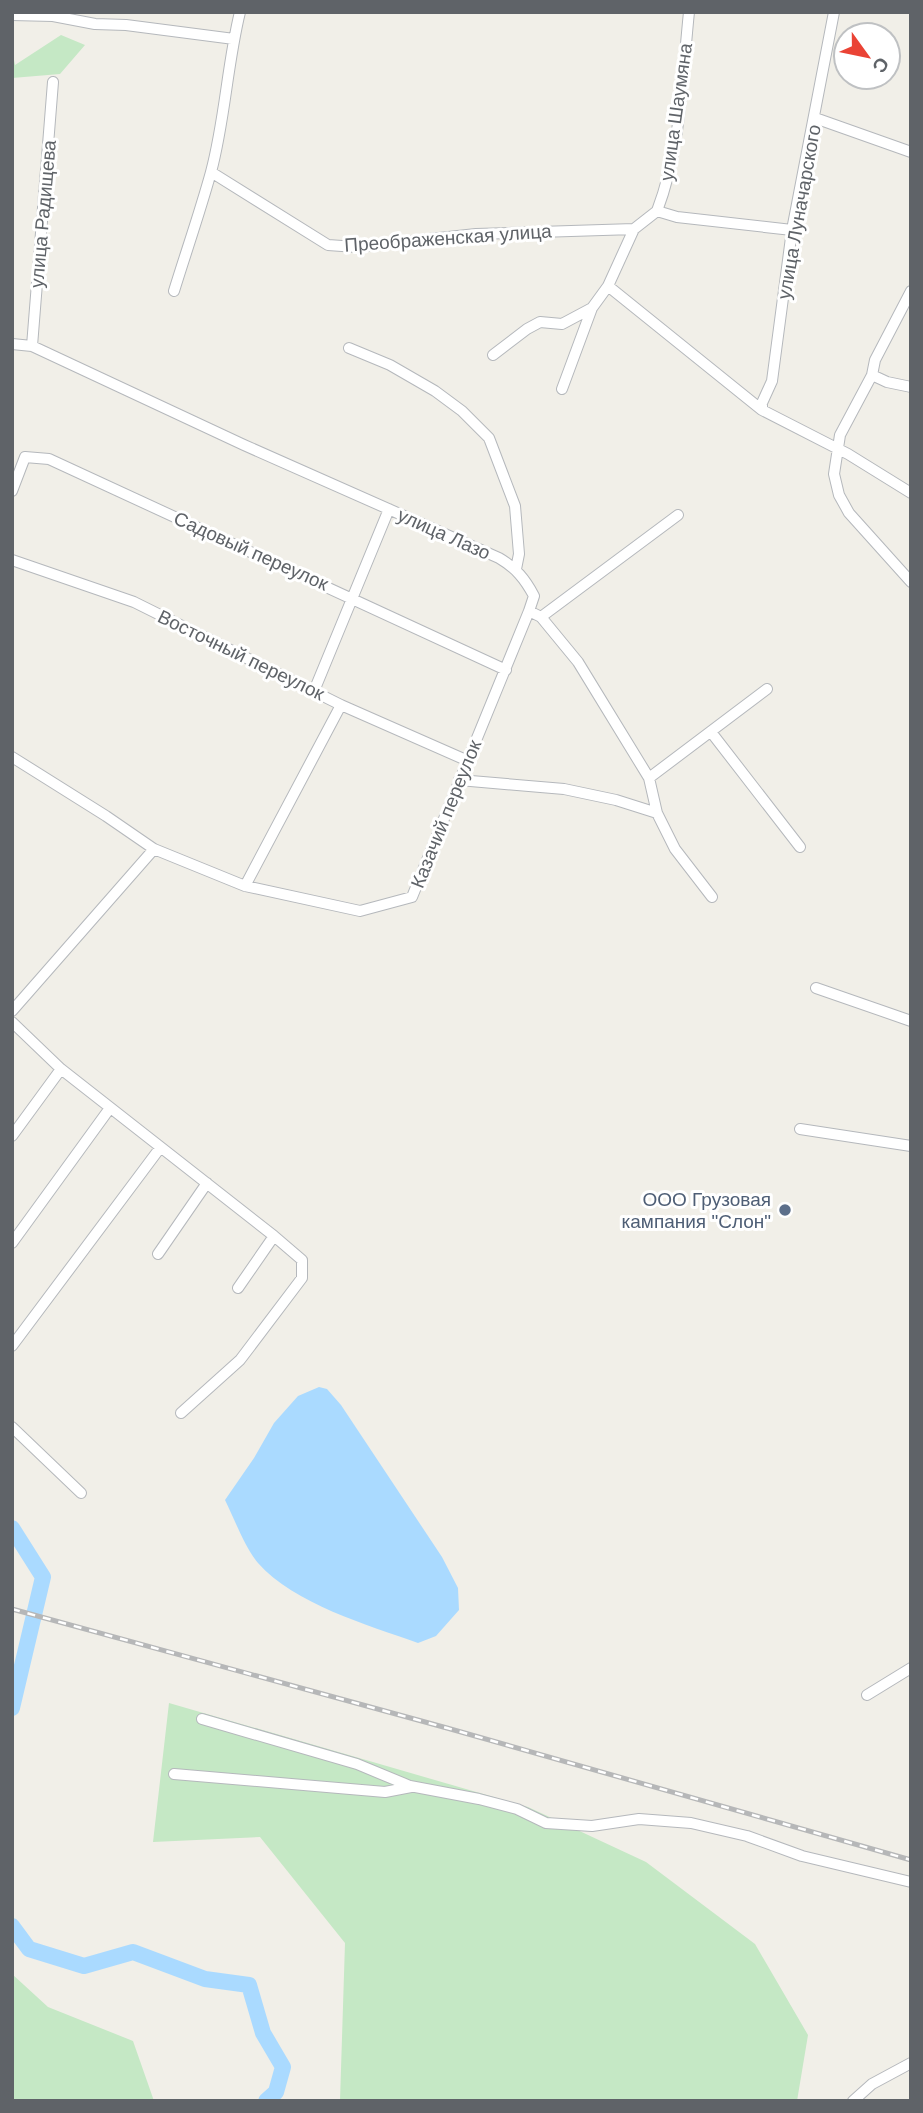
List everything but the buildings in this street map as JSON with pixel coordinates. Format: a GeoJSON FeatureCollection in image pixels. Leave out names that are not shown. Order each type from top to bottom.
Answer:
{"type":"FeatureCollection","features":[{"type":"Feature","properties":{"kind":"street"},"geometry":{"type":"LineString","coordinates":[[174,291],[211,172],[240,12]]}},
{"type":"Feature","properties":{"kind":"street","name":"улица Шаумяна"},"geometry":{"type":"LineString","coordinates":[[657,211],[668,182],[676,143],[689,12]]}},
{"type":"Feature","properties":{"kind":"street","name":"улица Луначарского"},"geometry":{"type":"LineString","coordinates":[[762,410],[762,403],[772,382],[792,230],[834,12]]}},
{"type":"Feature","properties":{"kind":"street"},"geometry":{"type":"LineString","coordinates":[[12,15],[53,14],[95,24],[126,25],[234,38]]}},
{"type":"Feature","properties":{"kind":"street","name":"улица Радищева"},"geometry":{"type":"LineString","coordinates":[[32,346],[53,82]]}},
{"type":"Feature","properties":{"kind":"street"},"geometry":{"type":"LineString","coordinates":[[815,118],[911,152]]}},
{"type":"Feature","properties":{"kind":"street","name":"Преображенская улица"},"geometry":{"type":"LineString","coordinates":[[211,172],[328,244],[356,247],[475,234],[634,229]]}},
{"type":"Feature","properties":{"kind":"street"},"geometry":{"type":"LineString","coordinates":[[562,389],[592,308],[608,286],[634,229],[657,211],[677,218],[792,230]]}},
{"type":"Feature","properties":{"kind":"street"},"geometry":{"type":"LineString","coordinates":[[608,286],[762,410],[911,493]]}},
{"type":"Feature","properties":{"kind":"street"},"geometry":{"type":"LineString","coordinates":[[911,291],[874,360],[872,375],[840,435],[834,474],[839,495],[849,513],[911,582]]}},
{"type":"Feature","properties":{"kind":"street"},"geometry":{"type":"LineString","coordinates":[[493,355],[540,322],[562,324],[592,308]]}},
{"type":"Feature","properties":{"kind":"street","name":"улица Лазо"},"geometry":{"type":"LineString","coordinates":[[12,344],[32,346],[244,445],[499,558],[516,569]]}},
{"type":"Feature","properties":{"kind":"street"},"geometry":{"type":"LineString","coordinates":[[349,348],[390,365],[435,391],[489,438],[515,506],[519,554],[516,569],[534,596],[529,611],[541,617],[578,662],[649,778],[657,813],[675,849],[712,897]]}},
{"type":"Feature","properties":{"kind":"street"},"geometry":{"type":"LineString","coordinates":[[872,375],[887,382],[911,387]]}},
{"type":"Feature","properties":{"kind":"street","name":"Садовый переулок"},"geometry":{"type":"LineString","coordinates":[[12,491],[25,457],[50,459],[506,670]]}},
{"type":"Feature","properties":{"kind":"street"},"geometry":{"type":"LineString","coordinates":[[314,691],[389,509]]}},
{"type":"Feature","properties":{"kind":"street"},"geometry":{"type":"LineString","coordinates":[[541,617],[678,515]]}},
{"type":"Feature","properties":{"kind":"street","name":"Восточный переулок"},"geometry":{"type":"LineString","coordinates":[[12,560],[134,602],[341,705],[466,760]]}},
{"type":"Feature","properties":{"kind":"street","name":"Казачий переулок"},"geometry":{"type":"LineString","coordinates":[[245,886],[360,911],[412,897],[529,611]]}},
{"type":"Feature","properties":{"kind":"street"},"geometry":{"type":"LineString","coordinates":[[649,778],[767,689]]}},
{"type":"Feature","properties":{"kind":"street"},"geometry":{"type":"LineString","coordinates":[[12,757],[154,849],[245,886],[341,705]]}},
{"type":"Feature","properties":{"kind":"street"},"geometry":{"type":"LineString","coordinates":[[711,732],[800,847]]}},
{"type":"Feature","properties":{"kind":"street"},"geometry":{"type":"LineString","coordinates":[[459,780],[564,789],[616,800],[657,813]]}},
{"type":"Feature","properties":{"kind":"street"},"geometry":{"type":"LineString","coordinates":[[12,1011],[154,849]]}},
{"type":"Feature","properties":{"kind":"street"},"geometry":{"type":"LineString","coordinates":[[816,988],[911,1021]]}},
{"type":"Feature","properties":{"kind":"street"},"geometry":{"type":"LineString","coordinates":[[12,1022],[61,1069],[302,1260],[302,1278],[240,1360],[181,1413]]}},
{"type":"Feature","properties":{"kind":"street"},"geometry":{"type":"LineString","coordinates":[[12,1136],[61,1069]]}},
{"type":"Feature","properties":{"kind":"street"},"geometry":{"type":"LineString","coordinates":[[12,1243],[110,1108]]}},
{"type":"Feature","properties":{"kind":"street"},"geometry":{"type":"LineString","coordinates":[[800,1129],[911,1146]]}},
{"type":"Feature","properties":{"kind":"street"},"geometry":{"type":"LineString","coordinates":[[12,1346],[160,1148]]}},
{"type":"Feature","properties":{"kind":"street"},"geometry":{"type":"LineString","coordinates":[[158,1255],[207,1183]]}},
{"type":"Feature","properties":{"kind":"street"},"geometry":{"type":"LineString","coordinates":[[237,1287],[274,1236]]}},
{"type":"Feature","properties":{"kind":"street"},"geometry":{"type":"LineString","coordinates":[[12,1427],[81,1493]]}},
{"type":"Feature","properties":{"kind":"street"},"geometry":{"type":"LineString","coordinates":[[867,1695],[911,1668]]}},
{"type":"Feature","properties":{"kind":"street"},"geometry":{"type":"LineString","coordinates":[[202,1719],[357,1764],[414,1786],[517,1809],[546,1823],[592,1826],[639,1819],[691,1823],[747,1836],[802,1856],[911,1882]]}},
{"type":"Feature","properties":{"kind":"street"},"geometry":{"type":"LineString","coordinates":[[174,1774],[385,1792],[414,1786]]}},
{"type":"Feature","properties":{"kind":"street"},"geometry":{"type":"LineString","coordinates":[[853,2101],[872,2084],[911,2063]]}},
{"type":"Feature","properties":{"kind":"green space"},"geometry":{"type":"Polygon","coordinates":[[[61,35],[85,45],[60,74],[12,78],[12,49],[15,65],[61,35]]]}},
{"type":"Feature","properties":{"kind":"green space"},"geometry":{"type":"Polygon","coordinates":[[[169,1703],[528,1807],[646,1862],[755,1944],[808,2035],[797,2101],[340,2101],[345,1943],[260,1837],[153,1842],[169,1703]]]}},
{"type":"Feature","properties":{"kind":"green space"},"geometry":{"type":"Polygon","coordinates":[[[12,1974],[48,2007],[133,2041],[154,2101],[12,2101],[12,1974]]]}},
{"type":"Feature","properties":{"kind":"water"},"geometry":{"type":"Polygon","coordinates":[[[319,1387],[327,1389],[341,1405],[442,1557],[458,1588],[459,1610],[436,1636],[418,1643],[311,1602],[273,1577],[258,1563],[240,1533],[225,1500],[274,1423],[298,1396],[319,1387]]]}},
{"type":"Feature","properties":{"kind":"waterway"},"geometry":{"type":"LineString","coordinates":[[12,1528],[43,1577],[12,1708]]}},
{"type":"Feature","properties":{"kind":"waterway"},"geometry":{"type":"LineString","coordinates":[[12,1926],[29,1949],[84,1966],[133,1952],[205,1979],[249,1985],[263,2033],[283,2067],[276,2092],[266,2101]]}},
{"type":"Feature","properties":{"kind":"railway"},"geometry":{"type":"LineString","coordinates":[[12,1609],[447,1728],[911,1860]]}},
{"type":"Feature","properties":{"kind":"place","name":"ООО Грузовая кампания \"Слон\""},"geometry":{"type":"Point","coordinates":[785,1210]}}]}
